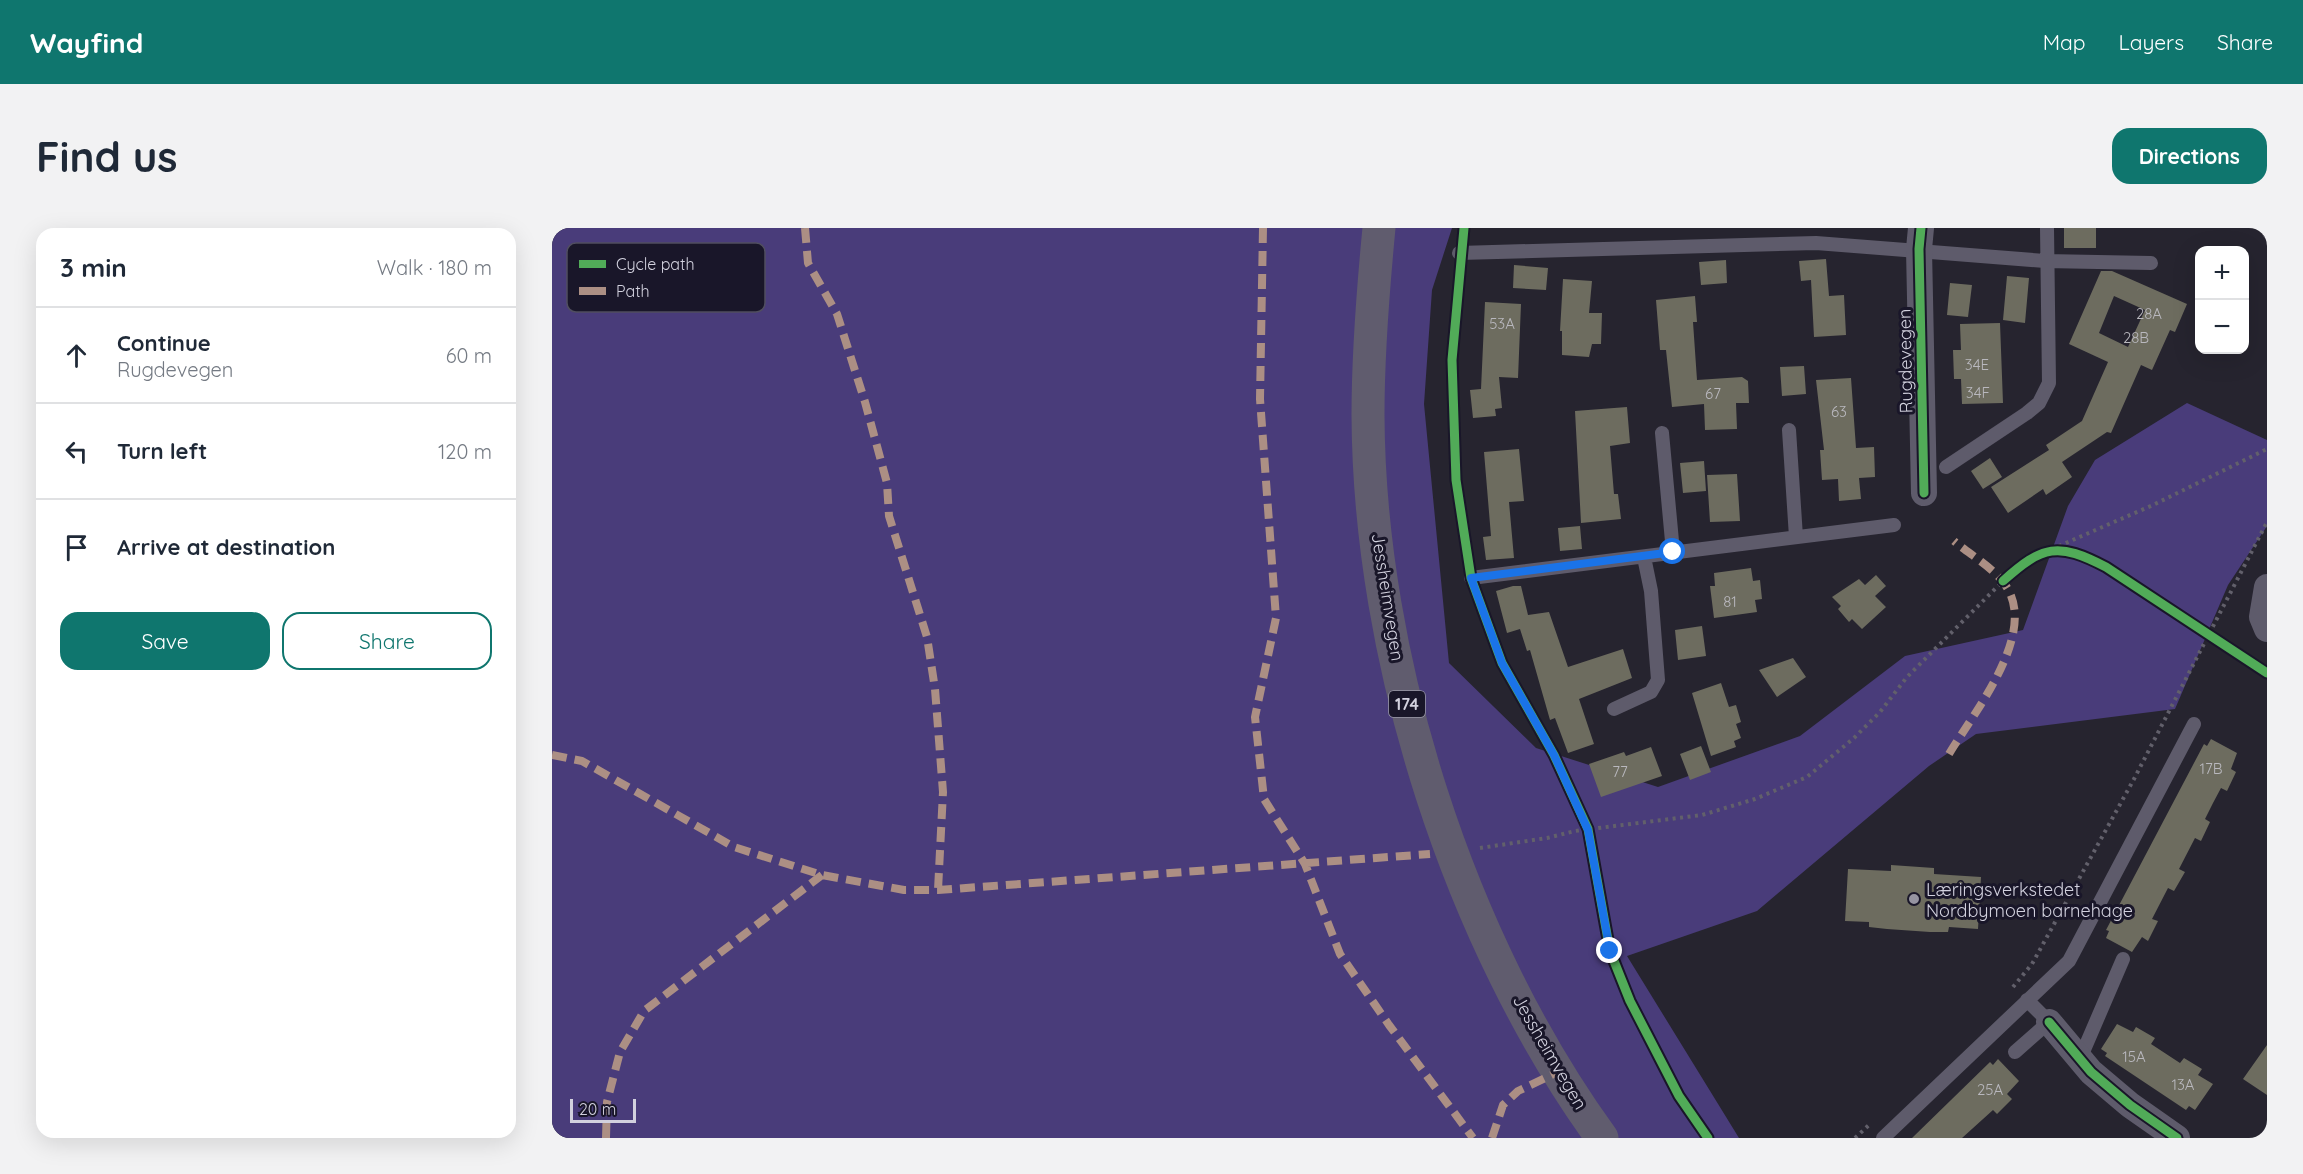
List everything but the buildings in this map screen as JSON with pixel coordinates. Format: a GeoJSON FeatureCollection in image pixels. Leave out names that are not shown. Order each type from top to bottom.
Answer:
{"type":"FeatureCollection","features":[{"type":"Feature","properties":{"kind":"main road","name":"Jessheimvegen"},"geometry":{"type":"LineString","coordinates":[[1379,228],[1373,281],[1368,416],[1379,553],[1390,628],[1405,699],[1437,807],[1482,925],[1505,975],[1558,1072],[1602,1138]]}},
{"type":"Feature","properties":{"kind":"street","name":"Rugdevegen"},"geometry":{"type":"LineString","coordinates":[[1920,239],[1924,493]]}},
{"type":"Feature","properties":{"kind":"street"},"geometry":{"type":"LineString","coordinates":[[2267,587],[2262,616],[2267,629]]}},
{"type":"Feature","properties":{"kind":"street"},"geometry":{"type":"LineString","coordinates":[[2049,1022],[2108,1088],[2177,1138]]}},
{"type":"Feature","properties":{"kind":"lane"},"geometry":{"type":"LineString","coordinates":[[1946,467],[2039,403],[2049,383],[2046,228]]}},
{"type":"Feature","properties":{"kind":"lane"},"geometry":{"type":"LineString","coordinates":[[1460,253],[1920,239],[2045,261],[2151,263]]}},
{"type":"Feature","properties":{"kind":"lane"},"geometry":{"type":"LineString","coordinates":[[1789,430],[1796,537]]}},
{"type":"Feature","properties":{"kind":"lane"},"geometry":{"type":"LineString","coordinates":[[1662,433],[1673,552]]}},
{"type":"Feature","properties":{"kind":"lane"},"geometry":{"type":"LineString","coordinates":[[1471,578],[1894,525]]}},
{"type":"Feature","properties":{"kind":"lane"},"geometry":{"type":"LineString","coordinates":[[1614,709],[1651,692],[1658,680],[1651,591],[1644,557]]}},
{"type":"Feature","properties":{"kind":"lane"},"geometry":{"type":"LineString","coordinates":[[1883,1138],[2069,961],[2194,724]]}},
{"type":"Feature","properties":{"kind":"lane"},"geometry":{"type":"LineString","coordinates":[[2080,1059],[2123,959]]}},
{"type":"Feature","properties":{"kind":"lane"},"geometry":{"type":"LineString","coordinates":[[2015,1052],[2049,1022],[2027,1000]]}},
{"type":"Feature","properties":{"kind":"path"},"geometry":{"type":"LineString","coordinates":[[2260,228],[2267,238]]}},
{"type":"Feature","properties":{"kind":"path"},"geometry":{"type":"LineString","coordinates":[[2042,554],[2153,505],[2267,449]]}},
{"type":"Feature","properties":{"kind":"path"},"geometry":{"type":"LineString","coordinates":[[2004,996],[2032,964],[2067,903],[2267,522]]}},
{"type":"Feature","properties":{"kind":"path"},"geometry":{"type":"LineString","coordinates":[[2052,549],[2070,552]]}},
{"type":"Feature","properties":{"kind":"path"},"geometry":{"type":"LineString","coordinates":[[1471,849],[1702,815],[1755,799],[1807,777],[1854,738],[1880,712],[1906,677],[2006,578]]}},
{"type":"Feature","properties":{"kind":"path"},"geometry":{"type":"LineString","coordinates":[[2198,629],[2217,642]]}},
{"type":"Feature","properties":{"kind":"path"},"geometry":{"type":"LineString","coordinates":[[1583,819],[1590,841]]}},
{"type":"Feature","properties":{"kind":"path"},"geometry":{"type":"LineString","coordinates":[[1855,1138],[1872,1122]]}},
{"type":"Feature","properties":{"kind":"shaded area"},"geometry":{"type":"Polygon","coordinates":[[[552,228],[1452,228],[1432,290],[1424,404],[1449,663],[1536,748],[1658,787],[1800,736],[1905,656],[2023,630],[2068,506],[2095,460],[2187,403],[2267,440],[2267,526],[2228,585],[2175,709],[1976,734],[1929,766],[1757,911],[1627,956],[1739,1138],[552,1138],[552,228]]]}},
{"type":"Feature","properties":{"kind":"marked path"},"geometry":{"type":"LineString","coordinates":[[805,228],[808,263],[837,314],[865,402],[887,483],[889,516],[927,637],[935,689],[943,792],[938,890]]}},
{"type":"Feature","properties":{"kind":"marked path"},"geometry":{"type":"LineString","coordinates":[[1263,228],[1260,399],[1276,618],[1255,717],[1264,799],[1305,864],[1340,954],[1389,1025],[1473,1138]]}},
{"type":"Feature","properties":{"kind":"marked path"},"geometry":{"type":"LineString","coordinates":[[1949,754],[2000,670],[2010,646],[2015,623],[2013,601],[2003,582],[1986,565],[1954,541]]}},
{"type":"Feature","properties":{"kind":"marked path"},"geometry":{"type":"LineString","coordinates":[[552,755],[582,761],[734,847],[822,875],[904,890],[938,890],[1430,854]]}},
{"type":"Feature","properties":{"kind":"marked path"},"geometry":{"type":"LineString","coordinates":[[606,1138],[607,1102],[620,1052],[644,1011],[822,875]]}},
{"type":"Feature","properties":{"kind":"marked path"},"geometry":{"type":"LineString","coordinates":[[1492,1138],[1503,1105],[1518,1091],[1558,1072]]}},
{"type":"Feature","properties":{"kind":"cycle path"},"geometry":{"type":"LineString","coordinates":[[1464,228],[1452,360],[1456,480],[1471,578],[1502,663],[1554,755],[1588,829],[1610,951],[1630,1001],[1679,1096],[1708,1138]]}},
{"type":"Feature","properties":{"kind":"cycle path"},"geometry":{"type":"LineString","coordinates":[[1921,228],[1919,249],[1924,493]]}},
{"type":"Feature","properties":{"kind":"cycle path"},"geometry":{"type":"LineString","coordinates":[[2003,581],[2029,560],[2041,554],[2052,551],[2075,554],[2106,567],[2267,673]]}},
{"type":"Feature","properties":{"kind":"cycle path"},"geometry":{"type":"LineString","coordinates":[[2049,1022],[2091,1072],[2130,1105],[2177,1138]]}},
{"type":"Feature","properties":{"kind":"place","name":"Læringsverkstedet Nordbymoen barnehage"},"geometry":{"type":"Point","coordinates":[1914,899]}},
{"type":"Feature","properties":{"kind":"route"},"geometry":{"type":"LineString","coordinates":[[1610,951],[1588,830],[1554,755],[1502,663],[1471,578],[1673,552]]}}]}
